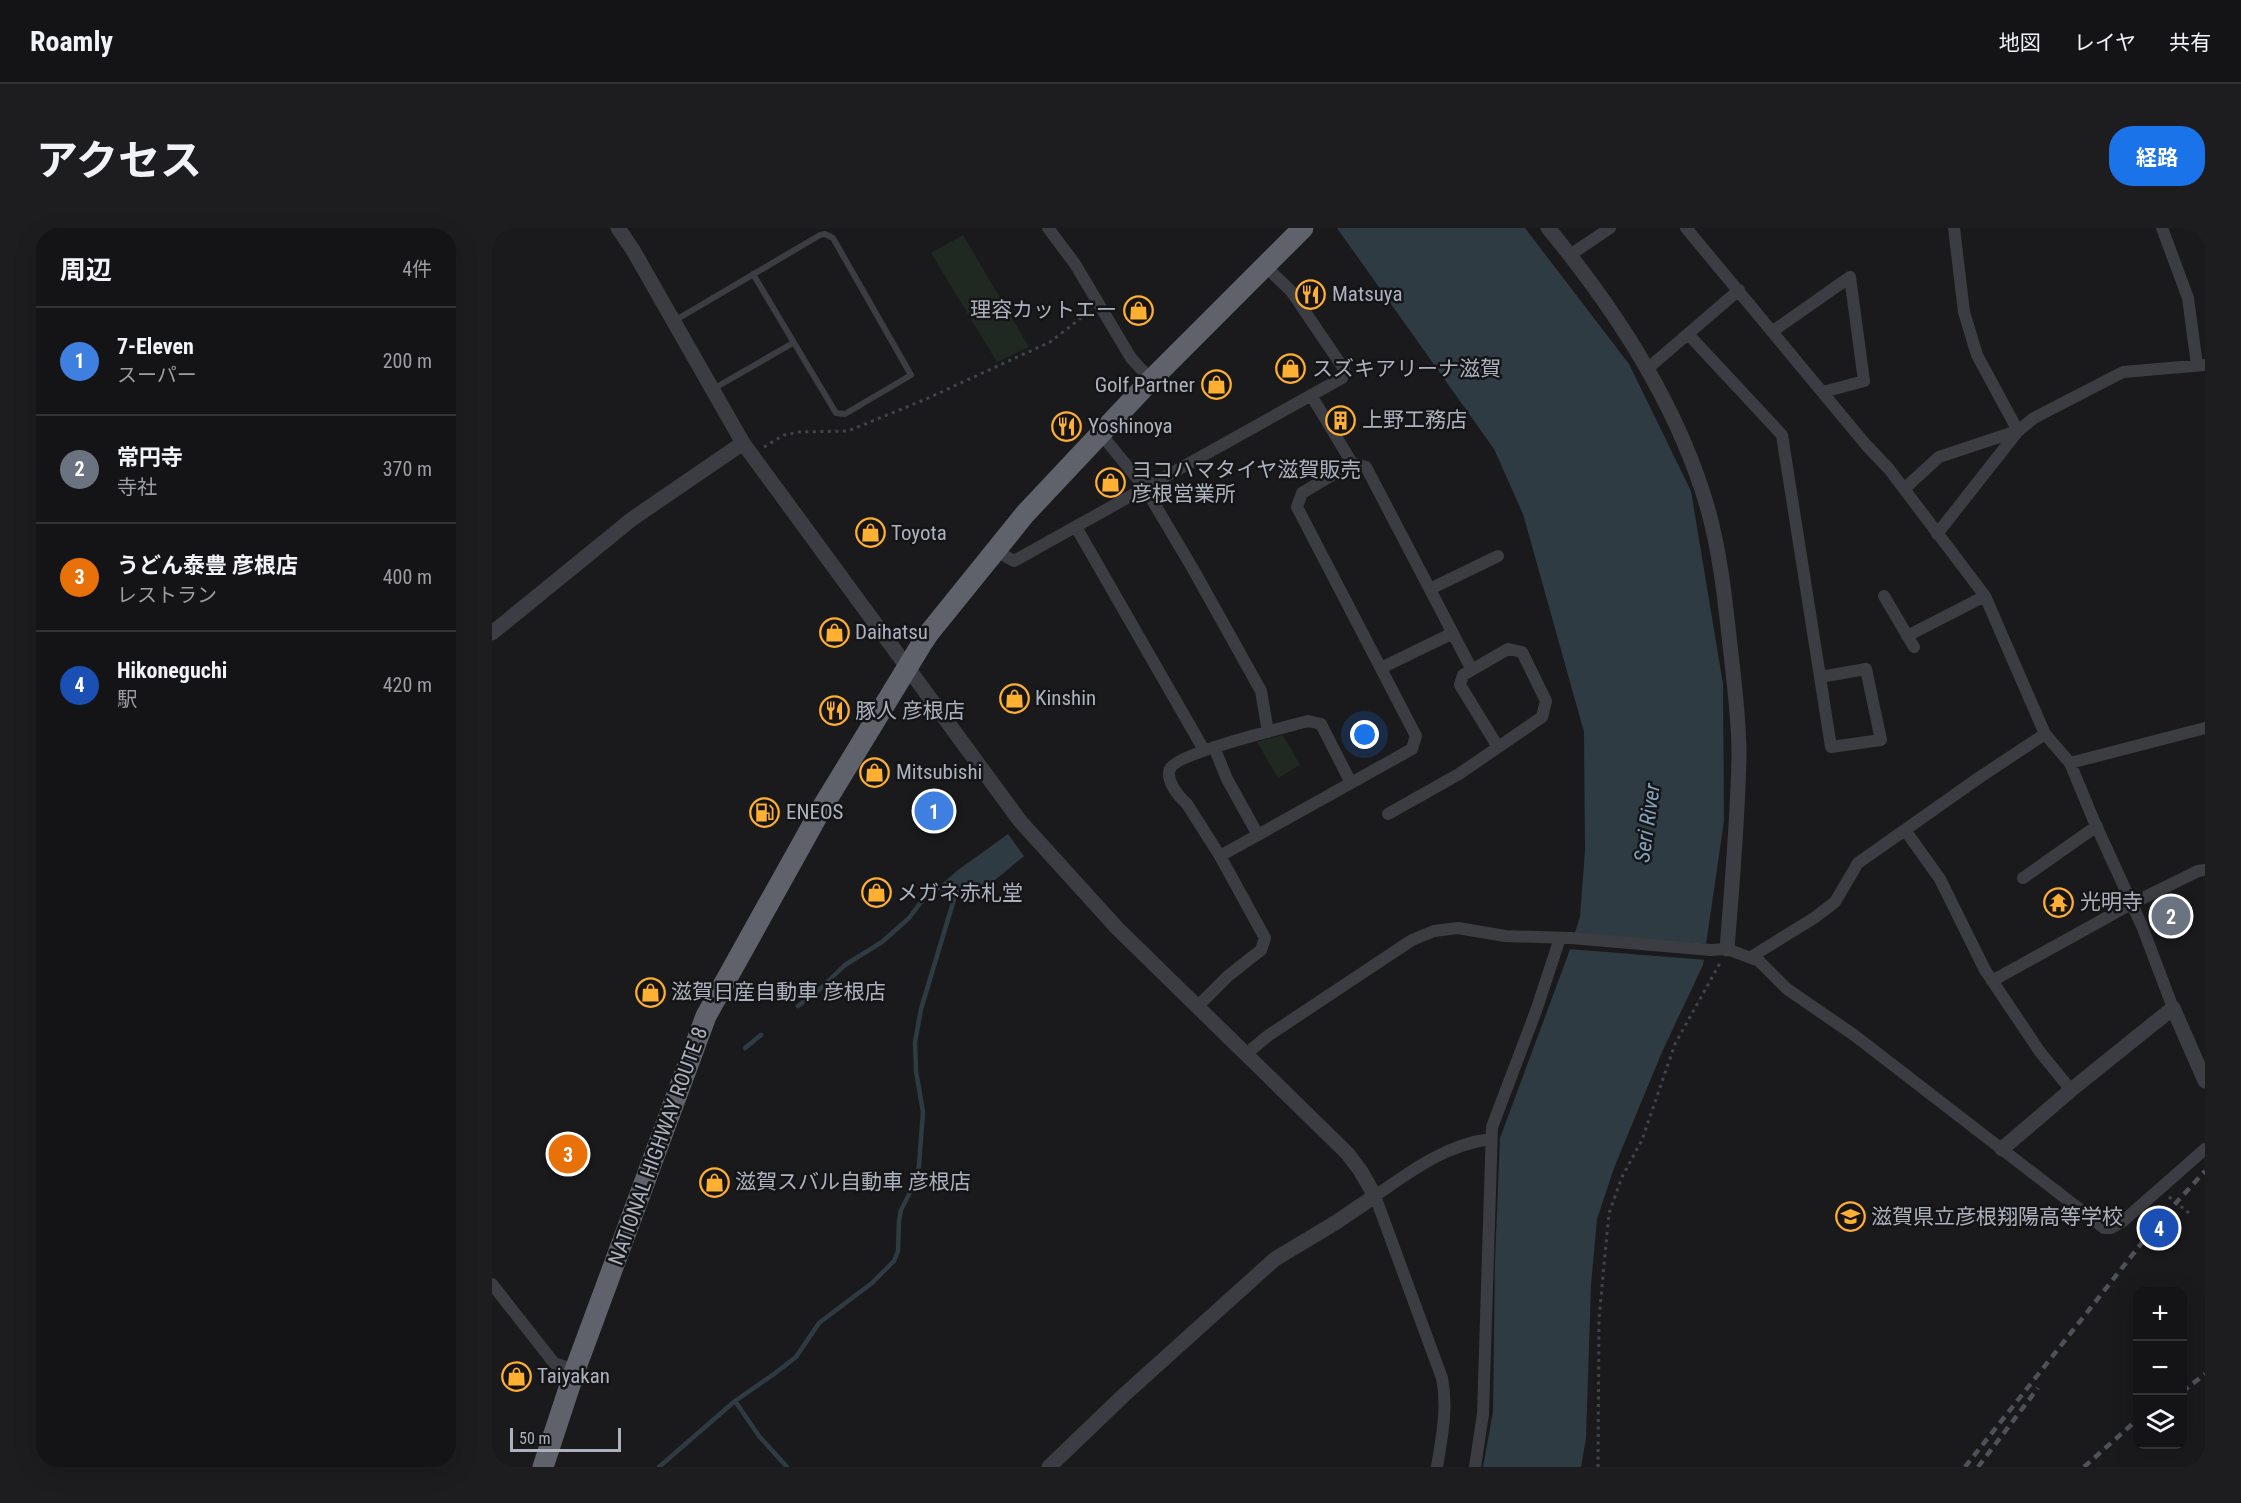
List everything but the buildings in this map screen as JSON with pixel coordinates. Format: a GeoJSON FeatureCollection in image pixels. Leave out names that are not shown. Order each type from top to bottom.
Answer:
{"type":"FeatureCollection","features":[{"type":"Feature","properties":{"kind":"highway","name":"NATIONAL HIGHWAY ROUTE 8"},"geometry":{"type":"LineString","coordinates":[[543,1467],[575,1370],[706,1016],[823,806],[929,633],[1025,514],[1151,380],[1303,228]]}},
{"type":"Feature","properties":{"kind":"street"},"geometry":{"type":"LineString","coordinates":[[618,228],[743,443],[1026,828],[1117,928],[1347,1153],[1360,1170],[1375,1196],[1442,1378],[1446,1398],[1437,1467]]}},
{"type":"Feature","properties":{"kind":"street"},"geometry":{"type":"LineString","coordinates":[[1048,228],[1075,264],[1096,303],[1131,358],[1151,380]]}},
{"type":"Feature","properties":{"kind":"street"},"geometry":{"type":"LineString","coordinates":[[1548,228],[1612,314],[1646,369],[1667,407],[1695,469],[1708,509],[1722,578],[1735,692],[1739,752],[1727,949]]}},
{"type":"Feature","properties":{"kind":"street"},"geometry":{"type":"LineString","coordinates":[[1570,255],[1610,228]]}},
{"type":"Feature","properties":{"kind":"street"},"geometry":{"type":"LineString","coordinates":[[1686,228],[1904,489],[1985,596],[2045,734],[2070,763],[2142,926],[2173,1008],[2205,1081]]}},
{"type":"Feature","properties":{"kind":"street"},"geometry":{"type":"LineString","coordinates":[[1954,228],[1964,312],[1977,356],[2018,431]]}},
{"type":"Feature","properties":{"kind":"street"},"geometry":{"type":"LineString","coordinates":[[1937,534],[2018,431],[2034,418],[2123,372],[2201,365],[2188,298],[2163,228]]}},
{"type":"Feature","properties":{"kind":"street"},"geometry":{"type":"LineString","coordinates":[[996,550],[1014,561],[1342,378],[1344,369],[1291,291],[1265,266]]}},
{"type":"Feature","properties":{"kind":"street"},"geometry":{"type":"LineString","coordinates":[[1773,332],[1850,277],[1864,381],[1823,392]]}},
{"type":"Feature","properties":{"kind":"street"},"geometry":{"type":"LineString","coordinates":[[1646,369],[1739,290]]}},
{"type":"Feature","properties":{"kind":"street"},"geometry":{"type":"LineString","coordinates":[[1688,334],[1782,435],[1820,677],[1831,747],[1881,740],[1866,669],[1820,677]]}},
{"type":"Feature","properties":{"kind":"street"},"geometry":{"type":"LineString","coordinates":[[1311,395],[1352,463],[1366,467],[1472,670]]}},
{"type":"Feature","properties":{"kind":"street"},"geometry":{"type":"LineString","coordinates":[[1904,489],[1939,457],[2018,431]]}},
{"type":"Feature","properties":{"kind":"street"},"geometry":{"type":"LineString","coordinates":[[1101,434],[1145,488],[1261,690],[1268,732]]}},
{"type":"Feature","properties":{"kind":"street"},"geometry":{"type":"LineString","coordinates":[[492,633],[632,519],[743,443]]}},
{"type":"Feature","properties":{"kind":"street"},"geometry":{"type":"LineString","coordinates":[[1220,856],[1412,749],[1416,736],[1297,507],[1302,493],[1352,463]]}},
{"type":"Feature","properties":{"kind":"street"},"geometry":{"type":"LineString","coordinates":[[1076,527],[1227,779],[1258,835]]}},
{"type":"Feature","properties":{"kind":"street"},"geometry":{"type":"LineString","coordinates":[[1430,589],[1498,556]]}},
{"type":"Feature","properties":{"kind":"street"},"geometry":{"type":"LineString","coordinates":[[1884,596],[1914,647]]}},
{"type":"Feature","properties":{"kind":"street"},"geometry":{"type":"LineString","coordinates":[[1907,636],[1985,596]]}},
{"type":"Feature","properties":{"kind":"street"},"geometry":{"type":"LineString","coordinates":[[1381,668],[1453,633]]}},
{"type":"Feature","properties":{"kind":"street"},"geometry":{"type":"LineString","coordinates":[[1388,814],[1459,774],[1542,717],[1546,701],[1522,652],[1508,649],[1463,675],[1460,685],[1497,747]]}},
{"type":"Feature","properties":{"kind":"street"},"geometry":{"type":"LineString","coordinates":[[1197,1006],[1228,976],[1261,950],[1265,938],[1220,856],[1169,778],[1168,772],[1174,763],[1209,749],[1308,721],[1321,724],[1352,783]]}},
{"type":"Feature","properties":{"kind":"street"},"geometry":{"type":"LineString","coordinates":[[2070,763],[2205,728]]}},
{"type":"Feature","properties":{"kind":"street"},"geometry":{"type":"LineString","coordinates":[[1751,957],[1814,918],[1835,902],[1858,863],[2045,734]]}},
{"type":"Feature","properties":{"kind":"street"},"geometry":{"type":"LineString","coordinates":[[2023,878],[2097,826]]}},
{"type":"Feature","properties":{"kind":"street"},"geometry":{"type":"LineString","coordinates":[[1905,830],[1940,879],[1992,981],[2040,1052],[2071,1090]]}},
{"type":"Feature","properties":{"kind":"street"},"geometry":{"type":"LineString","coordinates":[[1992,981],[2131,904],[2198,871],[2205,870]]}},
{"type":"Feature","properties":{"kind":"street"},"geometry":{"type":"LineString","coordinates":[[1246,1054],[1269,1035],[1412,940],[1434,931],[1458,928],[1505,936],[1565,938],[1711,950],[1727,949],[1751,957],[1768,968],[1787,989],[1854,1035],[2104,1228],[2111,1228],[2122,1222],[2205,1149]]}},
{"type":"Feature","properties":{"kind":"street"},"geometry":{"type":"LineString","coordinates":[[1475,1467],[1483,1414],[1490,1139],[1498,1106],[1565,938]]}},
{"type":"Feature","properties":{"kind":"street"},"geometry":{"type":"LineString","coordinates":[[2002,1149],[2173,1008]]}},
{"type":"Feature","properties":{"kind":"street"},"geometry":{"type":"LineString","coordinates":[[1049,1467],[1159,1363],[1275,1259],[1335,1224],[1435,1156],[1472,1141],[1490,1139]]}},
{"type":"Feature","properties":{"kind":"street"},"geometry":{"type":"LineString","coordinates":[[492,1284],[555,1363],[575,1370]]}},
{"type":"Feature","properties":{"kind":"lane"},"geometry":{"type":"LineString","coordinates":[[674,321],[820,235],[830,235],[837,228]]}},
{"type":"Feature","properties":{"kind":"lane"},"geometry":{"type":"LineString","coordinates":[[753,274],[836,413],[845,414],[911,375],[830,235]]}},
{"type":"Feature","properties":{"kind":"lane"},"geometry":{"type":"LineString","coordinates":[[713,389],[794,343]]}},
{"type":"Feature","properties":{"kind":"path"},"geometry":{"type":"LineString","coordinates":[[759,450],[784,435],[799,432],[848,431],[926,399],[1050,342],[1086,315],[1096,303]]}},
{"type":"Feature","properties":{"kind":"path"},"geometry":{"type":"LineString","coordinates":[[1598,1467],[1599,1318],[1609,1213],[1622,1177],[1642,1140],[1675,1044],[1711,982],[1727,949]]}},
{"type":"Feature","properties":{"kind":"path"},"geometry":{"type":"LineString","coordinates":[[2158,1188],[2189,1213]]}},
{"type":"Feature","properties":{"kind":"shaded area"},"geometry":{"type":"Polygon","coordinates":[[[963,235],[1029,347],[997,362],[931,253],[963,235]]]}},
{"type":"Feature","properties":{"kind":"shaded area"},"geometry":{"type":"Polygon","coordinates":[[[1283,735],[1300,765],[1278,778],[1257,742],[1283,735]]]}},
{"type":"Feature","properties":{"kind":"water","name":"Seri River"},"geometry":{"type":"Polygon","coordinates":[[[1337,228],[1525,228],[1629,364],[1691,491],[1723,684],[1724,821],[1703,965],[1662,1052],[1614,1168],[1597,1219],[1591,1285],[1586,1438],[1581,1467],[1483,1467],[1493,1412],[1495,1261],[1500,1138],[1580,917],[1585,851],[1584,732],[1523,514],[1494,449],[1337,228]]]}},
{"type":"Feature","properties":{"kind":"water"},"geometry":{"type":"Polygon","coordinates":[[[1008,834],[1024,856],[989,885],[965,899],[936,889],[958,870],[1008,834]]]}},
{"type":"Feature","properties":{"kind":"pier"},"geometry":{"type":"Polygon","coordinates":[[[1572,933],[1709,944],[1707,960],[1568,949],[1572,933]]]}},
{"type":"Feature","properties":{"kind":"waterway"},"geometry":{"type":"LineString","coordinates":[[659,1467],[735,1401],[796,1357],[819,1323],[872,1283],[894,1261],[898,1251],[901,1210],[916,1181],[919,1165],[923,1112],[916,1071],[915,1042],[921,1009],[955,896]]}},
{"type":"Feature","properties":{"kind":"waterway"},"geometry":{"type":"LineString","coordinates":[[798,1006],[845,965],[882,942],[909,918],[925,897]]}},
{"type":"Feature","properties":{"kind":"waterway"},"geometry":{"type":"LineString","coordinates":[[745,1048],[761,1035]]}},
{"type":"Feature","properties":{"kind":"waterway"},"geometry":{"type":"LineString","coordinates":[[735,1401],[759,1436],[787,1467]]}},
{"type":"Feature","properties":{"kind":"railway"},"geometry":{"type":"LineString","coordinates":[[1965,1467],[2156,1225],[2205,1171]]}},
{"type":"Feature","properties":{"kind":"railway"},"geometry":{"type":"LineString","coordinates":[[2187,1388],[2205,1374]]}},
{"type":"Feature","properties":{"kind":"railway"},"geometry":{"type":"LineString","coordinates":[[1978,1467],[2038,1388]]}},
{"type":"Feature","properties":{"kind":"railway"},"geometry":{"type":"LineString","coordinates":[[2084,1467],[2133,1423]]}},
{"type":"Feature","properties":{"kind":"place","name":"Matsuya"},"geometry":{"type":"Point","coordinates":[1311,294]}},
{"type":"Feature","properties":{"kind":"place","name":"理容カットエー"},"geometry":{"type":"Point","coordinates":[1138,310]}},
{"type":"Feature","properties":{"kind":"place","name":"スズキアリーナ滋賀"},"geometry":{"type":"Point","coordinates":[1291,369]}},
{"type":"Feature","properties":{"kind":"place","name":"Golf Partner"},"geometry":{"type":"Point","coordinates":[1216,385]}},
{"type":"Feature","properties":{"kind":"place","name":"上野工務店"},"geometry":{"type":"Point","coordinates":[1341,420]}},
{"type":"Feature","properties":{"kind":"place","name":"Yoshinoya"},"geometry":{"type":"Point","coordinates":[1067,426]}},
{"type":"Feature","properties":{"kind":"place","name":"ヨコハマタイヤ滋賀販売 彦根営業所"},"geometry":{"type":"Point","coordinates":[1110,482]}},
{"type":"Feature","properties":{"kind":"place","name":"Toyota"},"geometry":{"type":"Point","coordinates":[870,533]}},
{"type":"Feature","properties":{"kind":"place","name":"Daihatsu"},"geometry":{"type":"Point","coordinates":[834,632]}},
{"type":"Feature","properties":{"kind":"place","name":"Kinshin"},"geometry":{"type":"Point","coordinates":[1014,698]}},
{"type":"Feature","properties":{"kind":"place","name":"豚人 彦根店"},"geometry":{"type":"Point","coordinates":[834,711]}},
{"type":"Feature","properties":{"kind":"place","name":"Mitsubishi"},"geometry":{"type":"Point","coordinates":[875,772]}},
{"type":"Feature","properties":{"kind":"place","name":"7-Eleven"},"geometry":{"type":"Point","coordinates":[934,811]}},
{"type":"Feature","properties":{"kind":"place","name":"ENEOS"},"geometry":{"type":"Point","coordinates":[765,812]}},
{"type":"Feature","properties":{"kind":"place","name":"メガネ赤札堂"},"geometry":{"type":"Point","coordinates":[876,893]}},
{"type":"Feature","properties":{"kind":"place","name":"光明寺"},"geometry":{"type":"Point","coordinates":[2059,902]}},
{"type":"Feature","properties":{"kind":"place","name":"常円寺"},"geometry":{"type":"Point","coordinates":[2171,916]}},
{"type":"Feature","properties":{"kind":"place","name":"滋賀日産自動車 彦根店"},"geometry":{"type":"Point","coordinates":[650,992]}},
{"type":"Feature","properties":{"kind":"place","name":"うどん泰豊 彦根店"},"geometry":{"type":"Point","coordinates":[568,1154]}},
{"type":"Feature","properties":{"kind":"place","name":"滋賀スバル自動車 彦根店"},"geometry":{"type":"Point","coordinates":[714,1182]}},
{"type":"Feature","properties":{"kind":"place","name":"滋賀県立彦根翔陽高等学校"},"geometry":{"type":"Point","coordinates":[1850,1217]}},
{"type":"Feature","properties":{"kind":"place","name":"Hikoneguchi"},"geometry":{"type":"Point","coordinates":[2159,1228]}},
{"type":"Feature","properties":{"kind":"place","name":"Taiyakan"},"geometry":{"type":"Point","coordinates":[516,1376]}}]}
